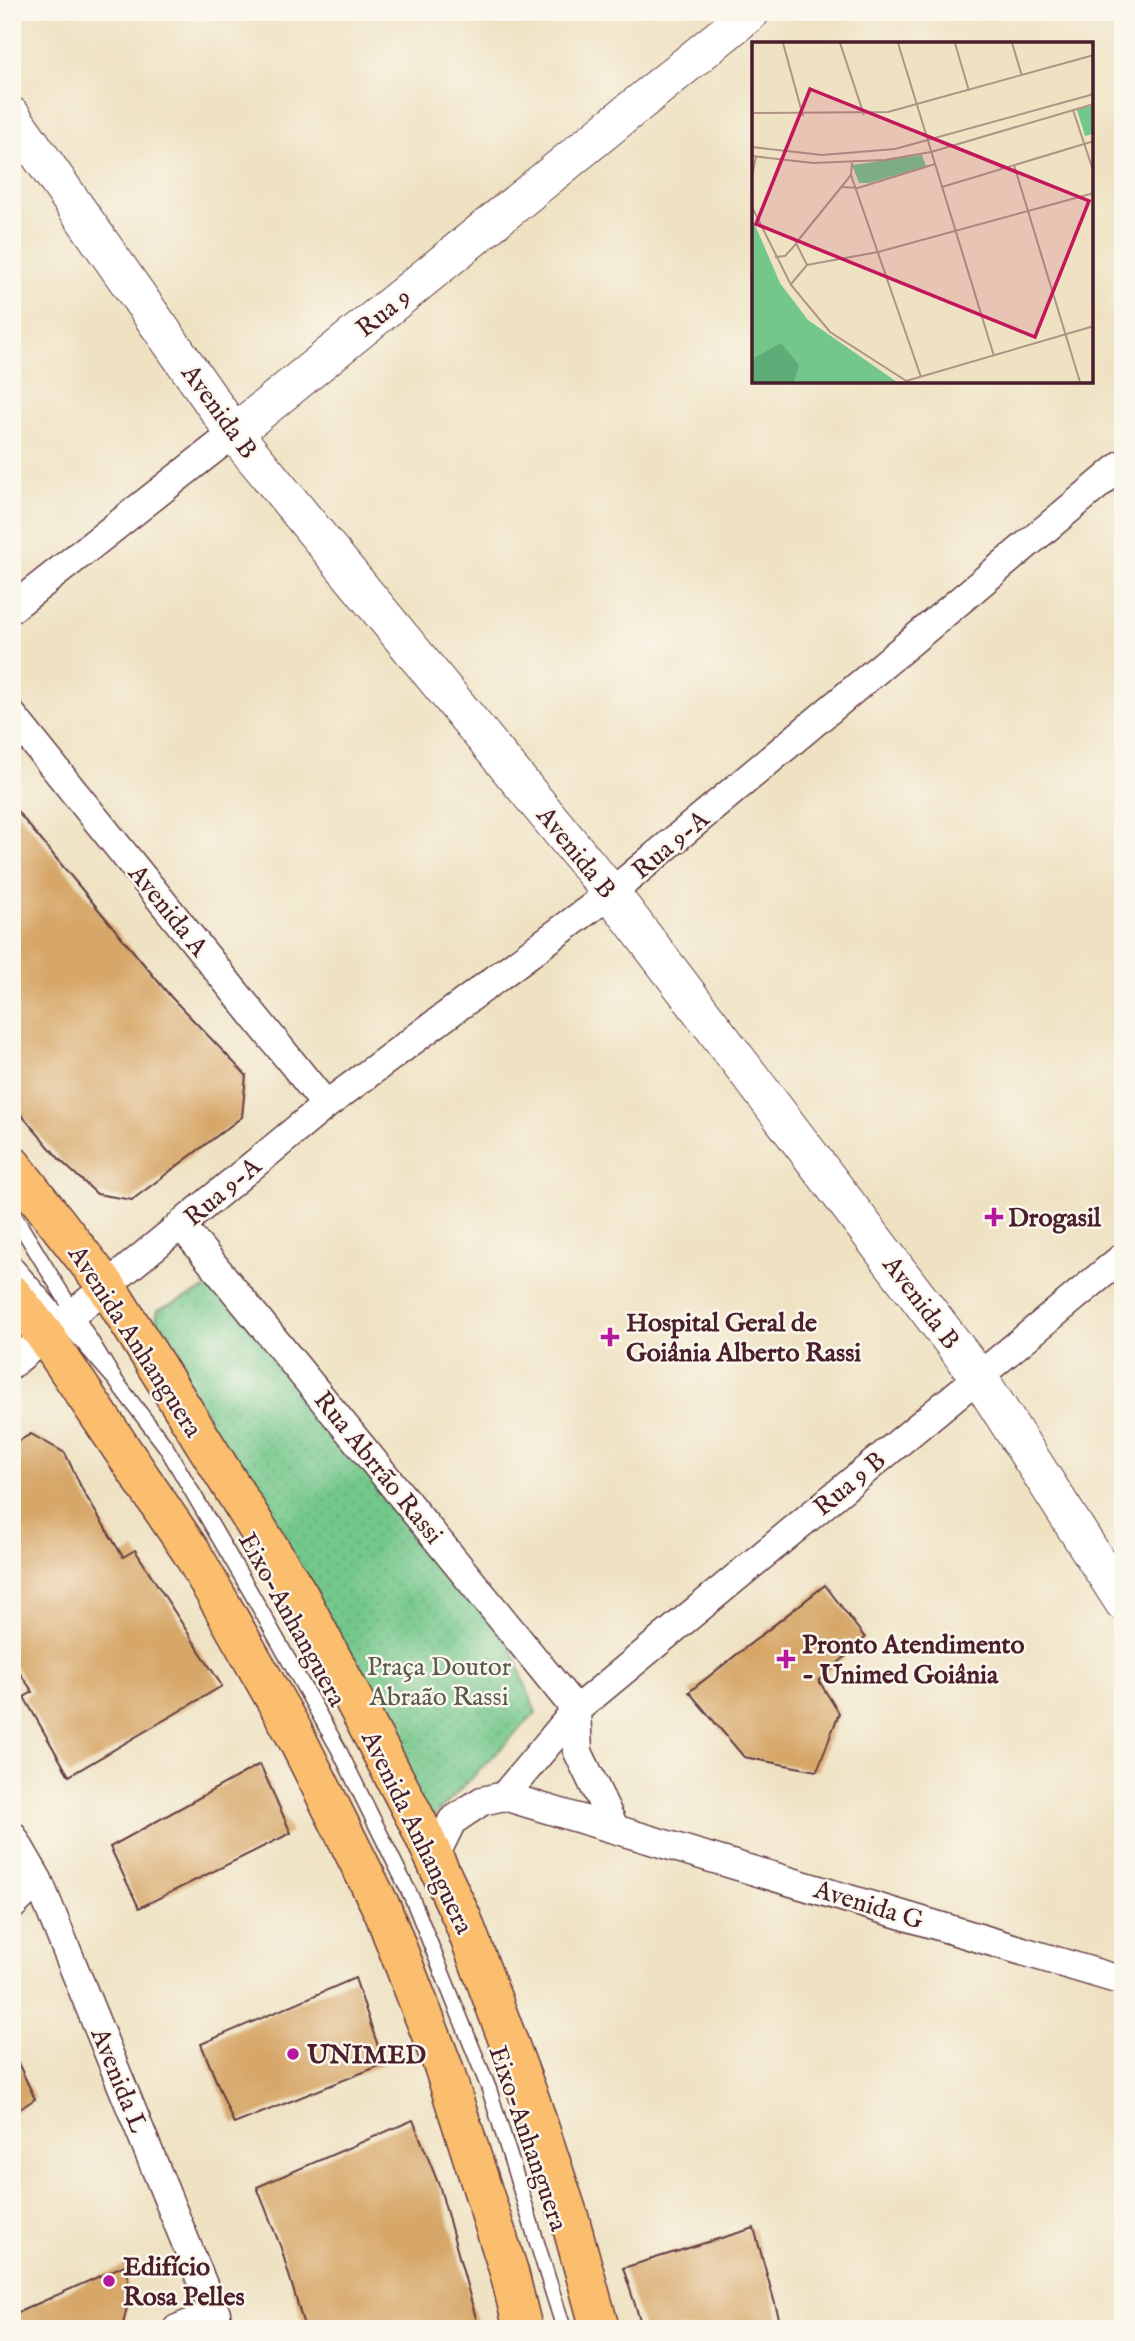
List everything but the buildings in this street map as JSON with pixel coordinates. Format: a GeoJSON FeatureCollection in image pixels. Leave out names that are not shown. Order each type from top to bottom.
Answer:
{"type":"FeatureCollection","features":[{"type":"Feature","properties":{"kind":"main road","name":"Avenida Anhanguera"},"geometry":{"type":"LineString","coordinates":[[12,1165],[107,1287],[299,1595],[434,1821],[434,1858],[462,1918],[531,2102],[570,2220],[600,2329]]}},
{"type":"Feature","properties":{"kind":"main road"},"geometry":{"type":"LineString","coordinates":[[12,1294],[62,1324],[293,1731],[383,1910],[443,2066],[509,2272],[523,2329]]}},
{"type":"Feature","properties":{"kind":"street","name":"Rua 9"},"geometry":{"type":"LineString","coordinates":[[12,608],[234,433],[751,12]]}},
{"type":"Feature","properties":{"kind":"street","name":"Avenida B"},"geometry":{"type":"LineString","coordinates":[[12,116],[234,433],[611,893],[978,1376],[1123,1602]]}},
{"type":"Feature","properties":{"kind":"street","name":"Rua 9-A"},"geometry":{"type":"LineString","coordinates":[[62,1324],[326,1105],[611,893],[1123,464]]}},
{"type":"Feature","properties":{"kind":"street","name":"Avenida A"},"geometry":{"type":"LineString","coordinates":[[12,715],[326,1105]]}},
{"type":"Feature","properties":{"kind":"street","name":"Rua Abrrão Rassi"},"geometry":{"type":"LineString","coordinates":[[181,1225],[576,1710]]}},
{"type":"Feature","properties":{"kind":"street","name":"Rua 9 B"},"geometry":{"type":"LineString","coordinates":[[504,1796],[576,1710],[1123,1257]]}},
{"type":"Feature","properties":{"kind":"street"},"geometry":{"type":"LineString","coordinates":[[12,1364],[62,1324]]}},
{"type":"Feature","properties":{"kind":"street"},"geometry":{"type":"LineString","coordinates":[[576,1710],[578,1752],[614,1827]]}},
{"type":"Feature","properties":{"kind":"street"},"geometry":{"type":"LineString","coordinates":[[434,1821],[482,1801],[504,1796]]}},
{"type":"Feature","properties":{"kind":"street","name":"Avenida G"},"geometry":{"type":"LineString","coordinates":[[504,1796],[1123,1982]]}},
{"type":"Feature","properties":{"kind":"street","name":"Avenida L"},"geometry":{"type":"LineString","coordinates":[[12,1835],[38,1880],[218,2321]]}},
{"type":"Feature","properties":{"kind":"street"},"geometry":{"type":"LineString","coordinates":[[12,1906],[38,1880]]}},
{"type":"Feature","properties":{"kind":"street"},"geometry":{"type":"LineString","coordinates":[[177,2329],[218,2321]]}},
{"type":"Feature","properties":{"kind":"lane","name":"Eixo-Anhanguera"},"geometry":{"type":"LineString","coordinates":[[12,1212],[62,1324]]}},
{"type":"Feature","properties":{"kind":"lane","name":"Eixo-Anhanguera"},"geometry":{"type":"LineString","coordinates":[[12,1261],[62,1324],[115,1380],[166,1447],[338,1748],[412,1898],[489,2089],[564,2329]]}},
{"type":"Feature","properties":{"kind":"green space","name":"Praça Doutor Abraão Rassi"},"geometry":{"type":"Polygon","coordinates":[[[221,1282],[511,1646],[536,1713],[430,1820],[151,1342],[158,1310],[221,1282]]]}},
{"type":"Feature","properties":{"kind":"place","name":"Drogasil"},"geometry":{"type":"Point","coordinates":[994,1217]}},
{"type":"Feature","properties":{"kind":"place","name":"Hospital Geral de Goiânia Alberto Rassi"},"geometry":{"type":"Point","coordinates":[610,1337]}},
{"type":"Feature","properties":{"kind":"place","name":"Pronto Atendimento - Unimed Goiânia"},"geometry":{"type":"Point","coordinates":[786,1659]}},
{"type":"Feature","properties":{"kind":"place","name":"UNIMED"},"geometry":{"type":"Point","coordinates":[293,2054]}},
{"type":"Feature","properties":{"kind":"place","name":"Edifício Rosa Pelles"},"geometry":{"type":"Point","coordinates":[109,2281]}}]}
